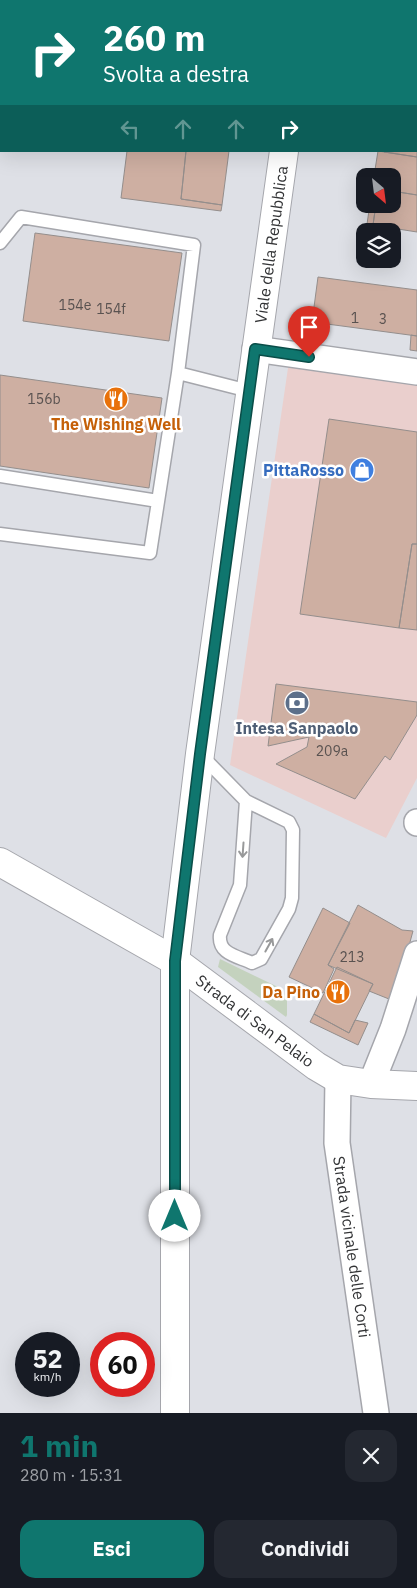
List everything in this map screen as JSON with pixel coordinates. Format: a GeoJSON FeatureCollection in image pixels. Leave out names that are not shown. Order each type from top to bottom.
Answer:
{"type":"FeatureCollection","features":[{"type":"Feature","properties":{"kind":"main road","name":"Viale della Repubblica"},"geometry":{"type":"LineString","coordinates":[[175,1413],[175,961],[200,754],[249,391],[284,152]]}},
{"type":"Feature","properties":{"kind":"main road","name":"Strada di San Pelaio"},"geometry":{"type":"LineString","coordinates":[[0,862],[175,961],[316,1066],[338,1079],[371,1084],[417,1086]]}},
{"type":"Feature","properties":{"kind":"street"},"geometry":{"type":"LineString","coordinates":[[255,349],[417,372]]}},
{"type":"Feature","properties":{"kind":"street"},"geometry":{"type":"LineString","coordinates":[[371,1084],[393,1029],[417,954]]}},
{"type":"Feature","properties":{"kind":"street","name":"Strada vicinale delle Corti"},"geometry":{"type":"LineString","coordinates":[[338,1079],[337,1143],[376,1413]]}},
{"type":"Feature","properties":{"kind":"lane"},"geometry":{"type":"LineString","coordinates":[[0,243],[21,217],[194,245],[178,374],[150,554],[0,534]]}},
{"type":"Feature","properties":{"kind":"lane"},"geometry":{"type":"LineString","coordinates":[[178,374],[249,391]]}},
{"type":"Feature","properties":{"kind":"lane"},"geometry":{"type":"LineString","coordinates":[[0,476],[158,501]]}},
{"type":"Feature","properties":{"kind":"lane"},"geometry":{"type":"LineString","coordinates":[[200,754],[246,801],[290,822],[293,830],[292,898],[289,909],[261,958],[252,963],[223,950],[219,943],[220,935],[240,885],[246,801]]}},
{"type":"Feature","properties":{"kind":"shaded area"},"geometry":{"type":"Polygon","coordinates":[[[289,361],[417,380],[417,778],[386,838],[230,765],[289,361]]]}},
{"type":"Feature","properties":{"kind":"green space"},"geometry":{"type":"Polygon","coordinates":[[[220,959],[278,987],[287,998],[286,1017],[218,967],[220,959]]]}},
{"type":"Feature","properties":{"kind":"building"},"geometry":{"type":"Polygon","coordinates":[[[127,152],[186,152],[181,199],[222,205],[221,211],[121,198],[127,152]]]}},
{"type":"Feature","properties":{"kind":"building"},"geometry":{"type":"Polygon","coordinates":[[[186,152],[229,152],[222,205],[181,199],[186,152]]]}},
{"type":"Feature","properties":{"kind":"building"},"geometry":{"type":"Polygon","coordinates":[[[378,152],[417,157],[417,195],[401,192],[401,168],[375,168],[378,152]]]}},
{"type":"Feature","properties":{"kind":"building"},"geometry":{"type":"Polygon","coordinates":[[[384,152],[417,152],[417,157],[384,152]]]}},
{"type":"Feature","properties":{"kind":"building"},"geometry":{"type":"Polygon","coordinates":[[[401,192],[417,195],[417,232],[401,229],[401,223],[373,223],[375,213],[401,213],[401,192]]]}},
{"type":"Feature","properties":{"kind":"building"},"geometry":{"type":"Polygon","coordinates":[[[369,213],[375,213],[373,223],[367,223],[369,213]]]}},
{"type":"Feature","properties":{"kind":"building"},"geometry":{"type":"Polygon","coordinates":[[[35,233],[182,253],[169,341],[23,321],[35,233]]]}},
{"type":"Feature","properties":{"kind":"building"},"geometry":{"type":"Polygon","coordinates":[[[318,277],[417,290],[417,336],[312,322],[318,277]]]}},
{"type":"Feature","properties":{"kind":"building"},"geometry":{"type":"Polygon","coordinates":[[[411,335],[417,336],[417,351],[410,350],[411,335]]]}},
{"type":"Feature","properties":{"kind":"building"},"geometry":{"type":"Polygon","coordinates":[[[0,375],[162,398],[149,488],[0,466],[0,375]]]}},
{"type":"Feature","properties":{"kind":"building"},"geometry":{"type":"Polygon","coordinates":[[[329,419],[417,432],[417,544],[412,544],[399,628],[300,614],[329,419]]]}},
{"type":"Feature","properties":{"kind":"building"},"geometry":{"type":"Polygon","coordinates":[[[412,544],[417,544],[417,630],[399,628],[412,544]]]}},
{"type":"Feature","properties":{"kind":"building"},"geometry":{"type":"Polygon","coordinates":[[[276,684],[417,702],[417,715],[390,760],[385,756],[355,799],[276,764],[307,747],[309,737],[268,746],[276,684]]]}},
{"type":"Feature","properties":{"kind":"building"},"geometry":{"type":"Polygon","coordinates":[[[358,905],[402,930],[413,931],[394,1001],[369,991],[373,984],[328,965],[358,905]]]}},
{"type":"Feature","properties":{"kind":"building"},"geometry":{"type":"Polygon","coordinates":[[[323,908],[350,923],[328,965],[334,969],[323,993],[289,977],[323,908]]]}},
{"type":"Feature","properties":{"kind":"building"},"geometry":{"type":"Polygon","coordinates":[[[337,967],[373,984],[349,1033],[314,1014],[337,967]]]}},
{"type":"Feature","properties":{"kind":"building"},"geometry":{"type":"Polygon","coordinates":[[[314,1014],[349,1033],[355,1020],[368,1023],[358,1045],[310,1022],[314,1014]]]}},
{"type":"Feature","properties":{"kind":"place","name":"The Wishing Well"},"geometry":{"type":"Point","coordinates":[116,399]}},
{"type":"Feature","properties":{"kind":"place","name":"PittaRosso"},"geometry":{"type":"Point","coordinates":[362,470]}},
{"type":"Feature","properties":{"kind":"place","name":"Intesa Sanpaolo"},"geometry":{"type":"Point","coordinates":[297,703]}},
{"type":"Feature","properties":{"kind":"place","name":"Da Pino"},"geometry":{"type":"Point","coordinates":[338,992]}},
{"type":"Feature","properties":{"kind":"route"},"geometry":{"type":"LineString","coordinates":[[175,1216],[175,961],[200,754],[255,349],[309,357]]}}]}
